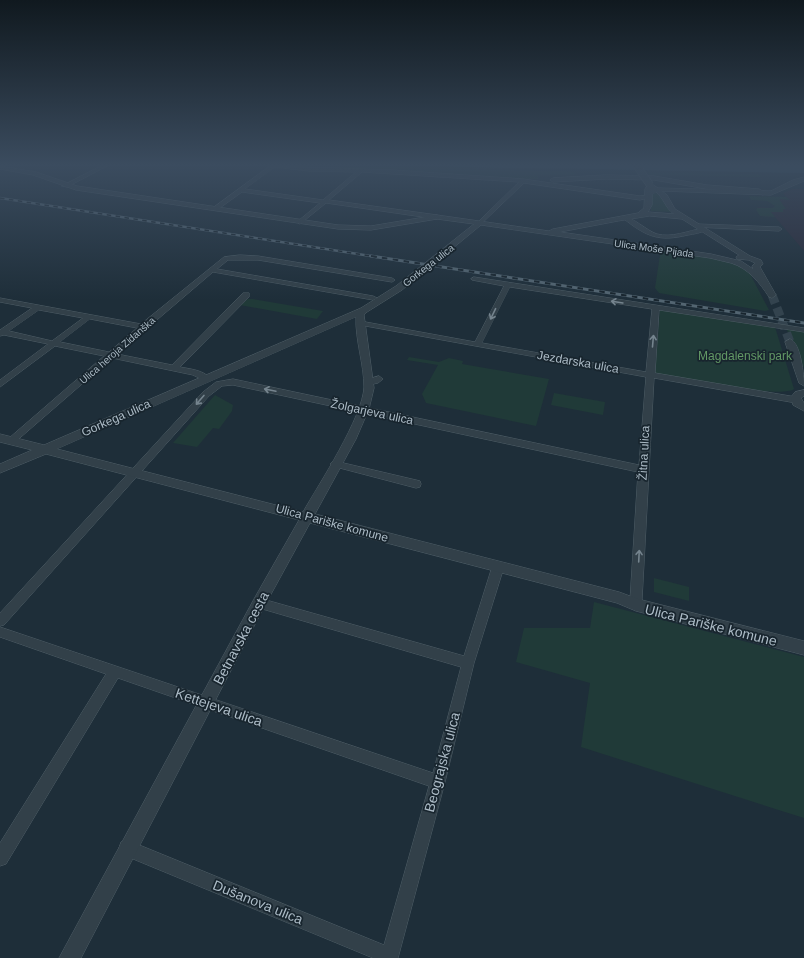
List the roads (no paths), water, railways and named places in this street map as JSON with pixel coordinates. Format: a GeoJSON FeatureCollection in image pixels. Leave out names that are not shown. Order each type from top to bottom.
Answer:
{"type":"FeatureCollection","features":[{"type":"Feature","properties":{"kind":"street"},"geometry":{"type":"LineString","coordinates":[[226,211],[358,229],[438,217]]}},
{"type":"Feature","properties":{"kind":"street"},"geometry":{"type":"LineString","coordinates":[[300,222],[312,211]]}},
{"type":"Feature","properties":{"kind":"street"},"geometry":{"type":"LineString","coordinates":[[394,211],[597,240]]}},
{"type":"Feature","properties":{"kind":"street","name":"Gorkega ulica"},"geometry":{"type":"LineString","coordinates":[[0,469],[364,310],[399,288],[480,223],[493,211]]}},
{"type":"Feature","properties":{"kind":"street"},"geometry":{"type":"LineString","coordinates":[[640,215],[647,211]]}},
{"type":"Feature","properties":{"kind":"street"},"geometry":{"type":"LineString","coordinates":[[674,211],[746,257],[757,261],[759,264],[756,266]]}},
{"type":"Feature","properties":{"kind":"street"},"geometry":{"type":"LineString","coordinates":[[519,229],[549,231],[583,227],[640,215],[663,214],[682,217]]}},
{"type":"Feature","properties":{"kind":"street"},"geometry":{"type":"LineString","coordinates":[[626,218],[650,233],[668,237],[700,228],[780,229]]}},
{"type":"Feature","properties":{"kind":"street"},"geometry":{"type":"LineString","coordinates":[[583,227],[574,230],[572,233],[597,240]]}},
{"type":"Feature","properties":{"kind":"street","name":"Ulica Moše Pijada"},"geometry":{"type":"LineString","coordinates":[[597,240],[711,256]]}},
{"type":"Feature","properties":{"kind":"street"},"geometry":{"type":"LineString","coordinates":[[711,256],[725,257],[732,255],[733,251],[728,246]]}},
{"type":"Feature","properties":{"kind":"street"},"geometry":{"type":"LineString","coordinates":[[711,256],[736,262],[744,266],[752,271],[767,286]]}},
{"type":"Feature","properties":{"kind":"street","name":"Ulica heroja Zidanška"},"geometry":{"type":"LineString","coordinates":[[6,439],[110,356],[143,326],[223,260],[235,257],[258,258],[392,280]]}},
{"type":"Feature","properties":{"kind":"street"},"geometry":{"type":"LineString","coordinates":[[736,262],[735,260],[737,257],[746,257]]}},
{"type":"Feature","properties":{"kind":"street"},"geometry":{"type":"LineString","coordinates":[[744,266],[756,266]]}},
{"type":"Feature","properties":{"kind":"street"},"geometry":{"type":"LineString","coordinates":[[756,266],[772,294]]}},
{"type":"Feature","properties":{"kind":"street"},"geometry":{"type":"LineString","coordinates":[[767,286],[767,281],[761,269],[769,266]]}},
{"type":"Feature","properties":{"kind":"street"},"geometry":{"type":"LineString","coordinates":[[210,270],[373,298]]}},
{"type":"Feature","properties":{"kind":"street"},"geometry":{"type":"LineString","coordinates":[[474,279],[804,330]]}},
{"type":"Feature","properties":{"kind":"street"},"geometry":{"type":"LineString","coordinates":[[478,344],[508,284]]}},
{"type":"Feature","properties":{"kind":"street"},"geometry":{"type":"LineString","coordinates":[[173,369],[246,295]]}},
{"type":"Feature","properties":{"kind":"street"},"geometry":{"type":"LineString","coordinates":[[0,300],[143,326]]}},
{"type":"Feature","properties":{"kind":"street"},"geometry":{"type":"LineString","coordinates":[[1,333],[38,307]]}},
{"type":"Feature","properties":{"kind":"street","name":"Žitna ulica"},"geometry":{"type":"LineString","coordinates":[[636,600],[649,375],[656,308]]}},
{"type":"Feature","properties":{"kind":"street","name":"Betnavska cesta"},"geometry":{"type":"LineString","coordinates":[[70,958],[127,848],[364,409],[374,380],[360,323],[360,315],[364,310]]}},
{"type":"Feature","properties":{"kind":"street"},"geometry":{"type":"LineString","coordinates":[[0,384],[90,316]]}},
{"type":"Feature","properties":{"kind":"street","name":"Jezdarska ulica"},"geometry":{"type":"LineString","coordinates":[[360,323],[649,375],[800,396]]}},
{"type":"Feature","properties":{"kind":"street"},"geometry":{"type":"LineString","coordinates":[[1,333],[196,373],[206,378]]}},
{"type":"Feature","properties":{"kind":"street"},"geometry":{"type":"LineString","coordinates":[[790,342],[804,383]]}},
{"type":"Feature","properties":{"kind":"street","name":"Žolgarjeva ulica"},"geometry":{"type":"LineString","coordinates":[[0,621],[206,394],[219,384],[233,382],[644,470]]}},
{"type":"Feature","properties":{"kind":"street"},"geometry":{"type":"LineString","coordinates":[[800,396],[804,408]]}},
{"type":"Feature","properties":{"kind":"street","name":"Ulica Pariške komune"},"geometry":{"type":"LineString","coordinates":[[6,439],[619,598],[636,600],[804,642]]}},
{"type":"Feature","properties":{"kind":"street"},"geometry":{"type":"LineString","coordinates":[[335,464],[416,484]]}},
{"type":"Feature","properties":{"kind":"street","name":"Beograjska ulica"},"geometry":{"type":"LineString","coordinates":[[389,957],[438,782],[468,663],[498,567]]}},
{"type":"Feature","properties":{"kind":"street","name":"Ulica Pariške komune"},"geometry":{"type":"LineString","coordinates":[[619,598],[636,606],[804,648]]}},
{"type":"Feature","properties":{"kind":"street"},"geometry":{"type":"LineString","coordinates":[[259,603],[468,663]]}},
{"type":"Feature","properties":{"kind":"street","name":"Kettejeva ulica"},"geometry":{"type":"LineString","coordinates":[[0,632],[438,782]]}},
{"type":"Feature","properties":{"kind":"street"},"geometry":{"type":"LineString","coordinates":[[0,858],[116,671]]}},
{"type":"Feature","properties":{"kind":"street","name":"Dušanova ulica"},"geometry":{"type":"LineString","coordinates":[[127,848],[389,957]]}},
{"type":"Feature","properties":{"kind":"tunnel"},"geometry":{"type":"LineString","coordinates":[[772,295],[790,342]]}},
{"type":"Feature","properties":{"kind":"railway"},"geometry":{"type":"LineString","coordinates":[[81,211],[377,257]]}},
{"type":"Feature","properties":{"kind":"railway"},"geometry":{"type":"LineString","coordinates":[[371,256],[804,323]]}},
{"type":"Feature","properties":{"kind":"park label","name":"Magdalenski park"},"geometry":{"type":"Point","coordinates":[745,356]}}]}
